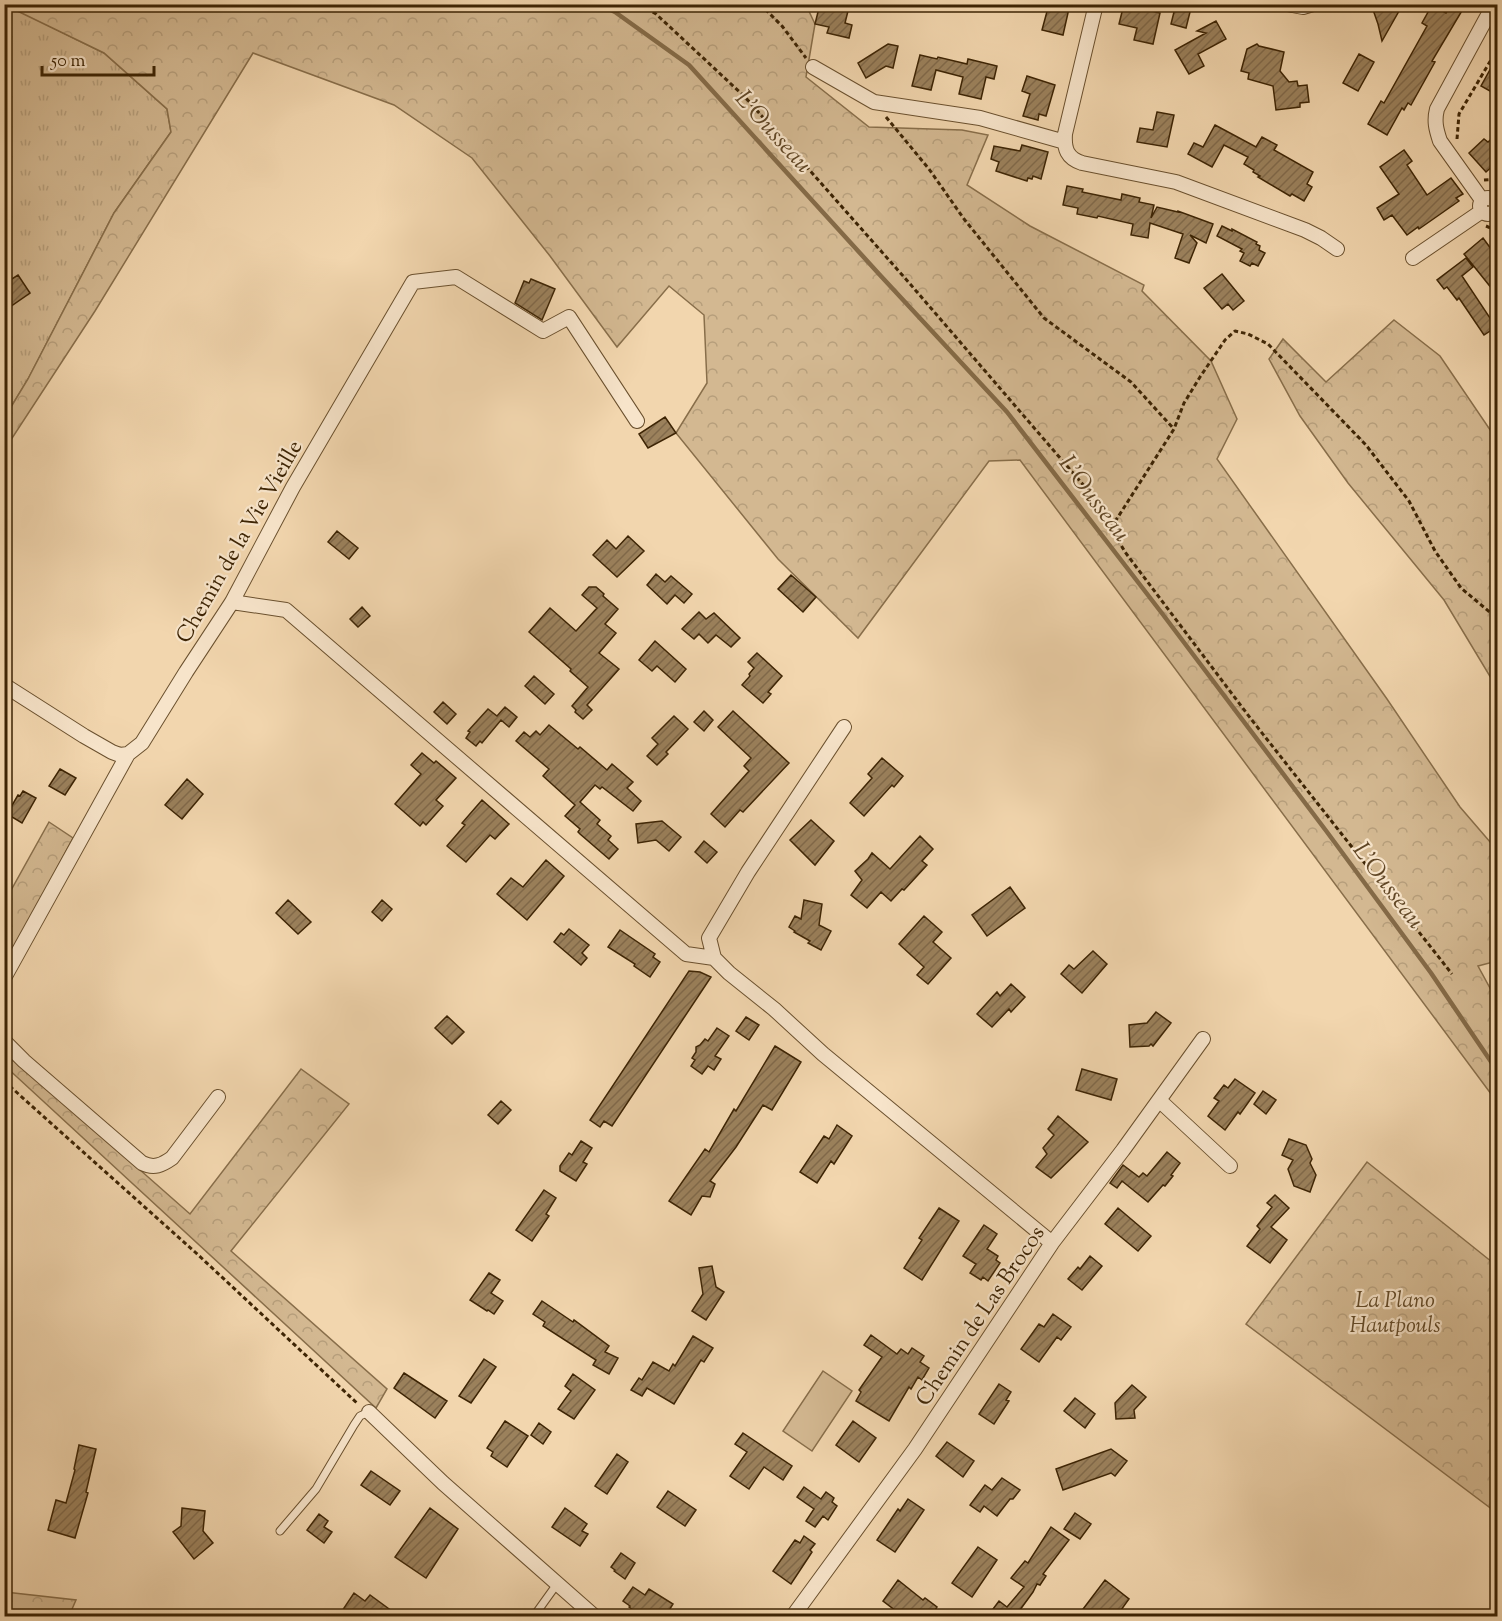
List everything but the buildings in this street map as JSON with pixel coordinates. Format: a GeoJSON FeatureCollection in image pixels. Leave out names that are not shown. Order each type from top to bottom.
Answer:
{"type":"FeatureCollection","features":[{"type":"Feature","properties":{"kind":"street"},"geometry":{"type":"LineString","coordinates":[[1096,4],[1065,142],[1067,153],[1074,160],[1082,163],[1176,182],[1305,230],[1337,249]]}},
{"type":"Feature","properties":{"kind":"street"},"geometry":{"type":"LineString","coordinates":[[1287,4],[1303,7],[1312,4]]}},
{"type":"Feature","properties":{"kind":"street"},"geometry":{"type":"LineString","coordinates":[[1413,258],[1491,206],[1440,141],[1435,119],[1437,109],[1494,4]]}},
{"type":"Feature","properties":{"kind":"street"},"geometry":{"type":"LineString","coordinates":[[813,67],[874,102],[980,118],[1065,142]]}},
{"type":"Feature","properties":{"kind":"street","name":"Chemin de la Vie Vieille"},"geometry":{"type":"LineString","coordinates":[[4,978],[128,754],[142,743],[232,602],[293,487],[413,282],[456,277],[543,331],[568,317],[637,421]]}},
{"type":"Feature","properties":{"kind":"street"},"geometry":{"type":"LineString","coordinates":[[232,602],[286,610],[686,954],[714,958]]}},
{"type":"Feature","properties":{"kind":"street"},"geometry":{"type":"LineString","coordinates":[[4,685],[93,742],[120,755],[128,754]]}},
{"type":"Feature","properties":{"kind":"street"},"geometry":{"type":"LineString","coordinates":[[844,728],[748,872],[709,938],[714,958],[729,974],[774,1009],[823,1054],[1052,1243]]}},
{"type":"Feature","properties":{"kind":"street","name":"Chemin de Las Brocos"},"geometry":{"type":"LineString","coordinates":[[793,1617],[915,1449],[1052,1243],[1203,1039]]}},
{"type":"Feature","properties":{"kind":"street"},"geometry":{"type":"LineString","coordinates":[[4,1041],[142,1163],[149,1166],[163,1164],[172,1158],[218,1097]]}},
{"type":"Feature","properties":{"kind":"street"},"geometry":{"type":"LineString","coordinates":[[1159,1100],[1230,1166]]}},
{"type":"Feature","properties":{"kind":"street"},"geometry":{"type":"LineString","coordinates":[[369,1412],[443,1483],[594,1617]]}},
{"type":"Feature","properties":{"kind":"lane"},"geometry":{"type":"LineString","coordinates":[[280,1531],[316,1489],[360,1416],[369,1412]]}},
{"type":"Feature","properties":{"kind":"lane"},"geometry":{"type":"LineString","coordinates":[[534,1617],[557,1584]]}},
{"type":"Feature","properties":{"kind":"path"},"geometry":{"type":"LineString","coordinates":[[640,4],[656,14],[745,97],[1092,495],[1125,552],[1244,710],[1452,974]]}},
{"type":"Feature","properties":{"kind":"path"},"geometry":{"type":"LineString","coordinates":[[760,4],[782,26],[813,67]]}},
{"type":"Feature","properties":{"kind":"path"},"geometry":{"type":"LineString","coordinates":[[1456,145],[1459,114],[1497,48]]}},
{"type":"Feature","properties":{"kind":"path"},"geometry":{"type":"LineString","coordinates":[[874,102],[1044,318],[1131,382],[1174,429]]}},
{"type":"Feature","properties":{"kind":"path"},"geometry":{"type":"LineString","coordinates":[[1483,180],[1497,179]]}},
{"type":"Feature","properties":{"kind":"path"},"geometry":{"type":"LineString","coordinates":[[1111,528],[1174,429],[1184,403],[1194,386],[1226,340],[1235,331],[1248,334],[1269,344],[1366,445],[1409,501],[1435,551],[1461,588],[1497,620]]}},
{"type":"Feature","properties":{"kind":"path"},"geometry":{"type":"LineString","coordinates":[[4,1081],[204,1259],[352,1400]]}},
{"type":"Feature","properties":{"kind":"green space"},"geometry":{"type":"Polygon","coordinates":[[[5,4],[104,53],[167,109],[171,132],[114,213],[28,379],[5,417],[5,4]]]}},
{"type":"Feature","properties":{"kind":"green space"},"geometry":{"type":"Polygon","coordinates":[[[5,5],[806,5],[815,24],[806,77],[869,127],[962,130],[988,135],[967,185],[1030,226],[1144,285],[1142,291],[1211,361],[1237,419],[1217,459],[1387,699],[1460,807],[1497,850],[1497,961],[1478,966],[1497,1001],[1497,1102],[1020,460],[989,461],[858,638],[778,559],[676,433],[707,383],[704,315],[669,286],[617,347],[550,256],[472,158],[394,105],[253,53],[95,311],[5,449],[5,417],[28,379],[114,213],[171,132],[167,109],[104,53],[5,5]]]}},
{"type":"Feature","properties":{"kind":"green space"},"geometry":{"type":"Polygon","coordinates":[[[1394,320],[1440,356],[1497,440],[1497,688],[1444,600],[1348,483],[1300,416],[1269,359],[1283,339],[1326,382],[1394,320]]]}},
{"type":"Feature","properties":{"kind":"green space"},"geometry":{"type":"Polygon","coordinates":[[[49,822],[73,838],[5,966],[5,890],[10,892],[49,822]]]}},
{"type":"Feature","properties":{"kind":"green space"},"geometry":{"type":"Polygon","coordinates":[[[4,1050],[190,1214],[301,1069],[349,1104],[231,1251],[387,1389],[376,1408],[5,1066],[4,1050]]]}},
{"type":"Feature","properties":{"kind":"green space","name":"La Plano Hautpouls"},"geometry":{"type":"Polygon","coordinates":[[[1367,1162],[1497,1266],[1497,1513],[1246,1324],[1367,1162]]]}},
{"type":"Feature","properties":{"kind":"green space"},"geometry":{"type":"Polygon","coordinates":[[[823,1371],[852,1391],[812,1451],[783,1431],[823,1371]]]}},
{"type":"Feature","properties":{"kind":"green space"},"geometry":{"type":"Polygon","coordinates":[[[5,1592],[76,1600],[69,1616],[36,1616],[5,1612],[5,1592]]]}},
{"type":"Feature","properties":{"kind":"waterway","name":"L'Ousseau"},"geometry":{"type":"LineString","coordinates":[[599,4],[615,12],[689,65],[1007,412],[1327,832],[1431,973],[1498,1072]]}}]}
